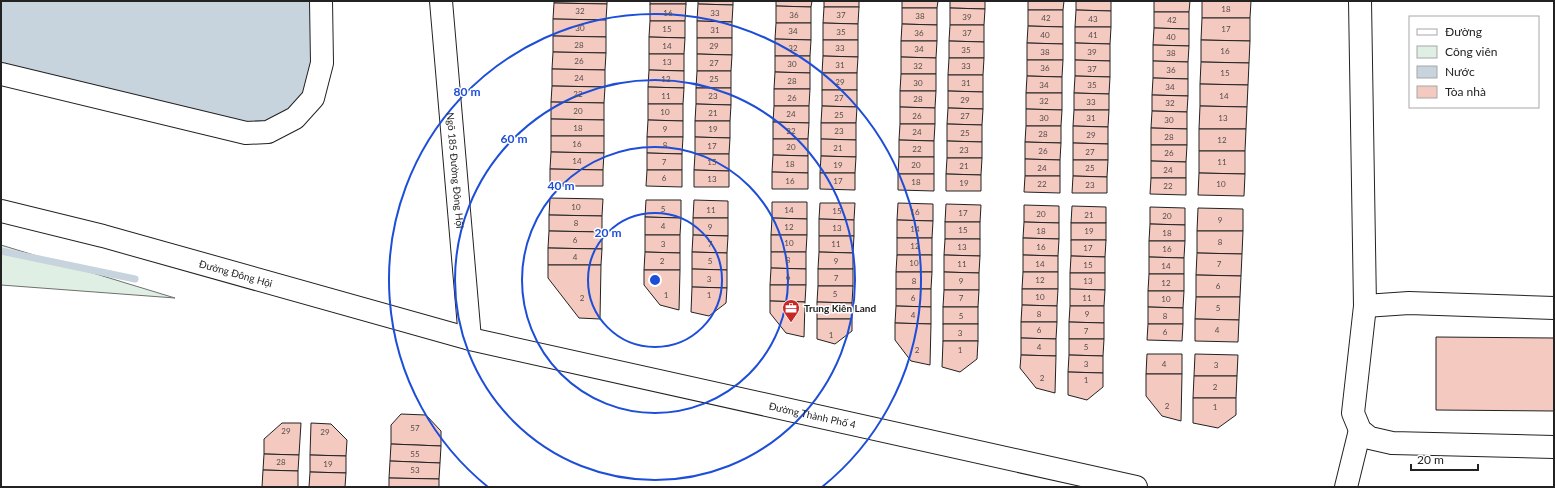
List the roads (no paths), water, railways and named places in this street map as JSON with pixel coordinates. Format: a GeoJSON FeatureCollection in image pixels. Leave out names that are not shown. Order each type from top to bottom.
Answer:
{"type":"FeatureCollection","features":[{"type":"Feature","properties":{"kind":"street"},"geometry":{"type":"LineString","coordinates":[[1,74],[246,133],[268,132],[295,118],[313,98],[322,62],[321,1]]}},
{"type":"Feature","properties":{"kind":"street","name":"Ngõ 185 Đường Đông Hội"},"geometry":{"type":"LineString","coordinates":[[441,1],[479,341]]}},
{"type":"Feature","properties":{"kind":"street"},"geometry":{"type":"LineString","coordinates":[[1360,1],[1365,306],[1353,413],[1360,430],[1370,438],[1392,443],[1554,447]]}},
{"type":"Feature","properties":{"kind":"street","name":"Đường Đông Hội"},"geometry":{"type":"LineString","coordinates":[[1,211],[103,236],[479,341]]}},
{"type":"Feature","properties":{"kind":"street"},"geometry":{"type":"LineString","coordinates":[[1365,306],[1409,303],[1554,308]]}},
{"type":"Feature","properties":{"kind":"street","name":"Đường Thành Phố 4"},"geometry":{"type":"LineString","coordinates":[[479,341],[1136,487]]}},
{"type":"Feature","properties":{"kind":"street"},"geometry":{"type":"LineString","coordinates":[[1346,487],[1360,430]]}},
{"type":"Feature","properties":{"kind":"water"},"geometry":{"type":"Polygon","coordinates":[[[1,1],[321,1],[313,98],[268,132],[1,74],[1,1]]]}},
{"type":"Feature","properties":{"kind":"waterway"},"geometry":{"type":"LineString","coordinates":[[1,251],[135,279]]}},
{"type":"Feature","properties":{"kind":"place","name":"Trung Kiên Land"},"geometry":{"type":"Point","coordinates":[791,323]}}]}
